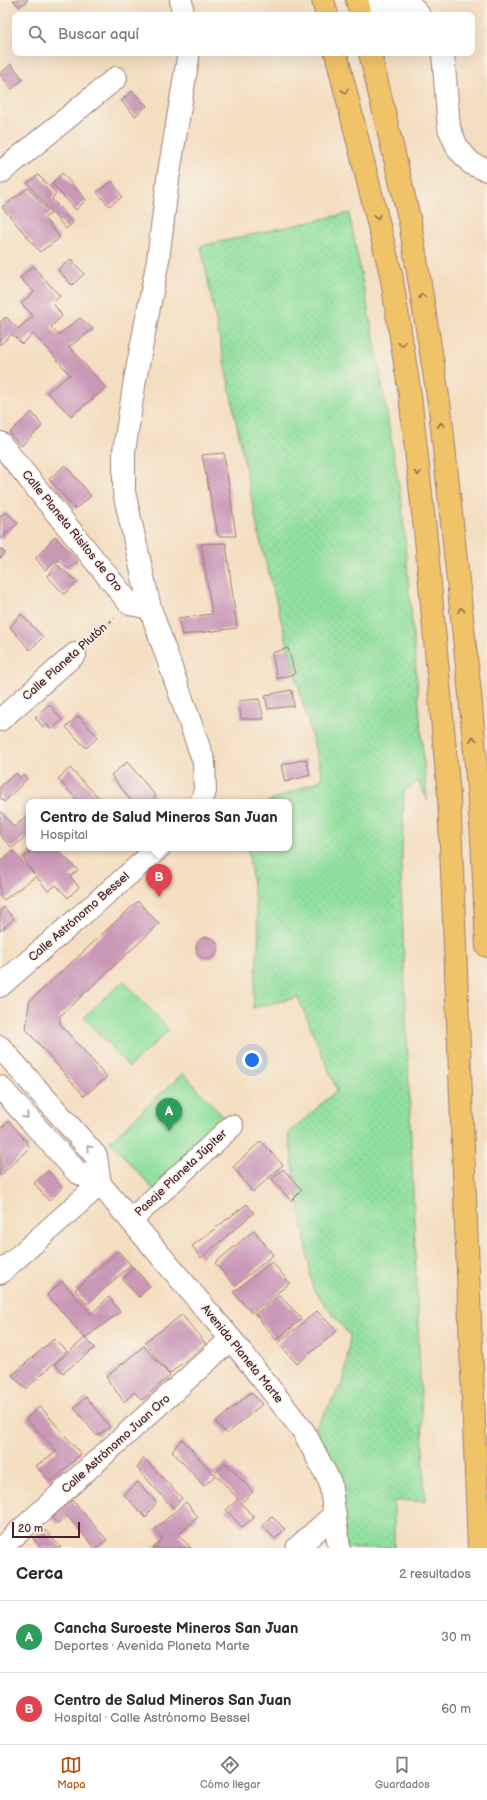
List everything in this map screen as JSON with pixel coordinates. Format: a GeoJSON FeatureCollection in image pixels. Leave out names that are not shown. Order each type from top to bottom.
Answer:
{"type":"FeatureCollection","features":[{"type":"Feature","properties":{"kind":"highway"},"geometry":{"type":"LineString","coordinates":[[323,0],[326,12]]}},
{"type":"Feature","properties":{"kind":"highway"},"geometry":{"type":"LineString","coordinates":[[337,56],[391,274],[410,395],[426,539],[449,796],[479,1548]]}},
{"type":"Feature","properties":{"kind":"highway"},"geometry":{"type":"LineString","coordinates":[[371,56],[410,222],[440,409],[471,710],[482,836],[487,946]]}},
{"type":"Feature","properties":{"kind":"street"},"geometry":{"type":"LineString","coordinates":[[181,0],[183,12]]}},
{"type":"Feature","properties":{"kind":"street"},"geometry":{"type":"LineString","coordinates":[[358,6],[410,4],[417,12]]}},
{"type":"Feature","properties":{"kind":"street"},"geometry":{"type":"LineString","coordinates":[[188,56],[168,179],[158,260],[135,380],[124,451],[124,492],[140,606],[204,762],[203,797]]}},
{"type":"Feature","properties":{"kind":"street"},"geometry":{"type":"LineString","coordinates":[[443,56],[449,128],[458,149],[472,164],[487,170]]}},
{"type":"Feature","properties":{"kind":"street"},"geometry":{"type":"LineString","coordinates":[[2,167],[116,78]]}},
{"type":"Feature","properties":{"kind":"street","name":"Calle Planeta Risitos de Oro"},"geometry":{"type":"LineString","coordinates":[[2,449],[140,606]]}},
{"type":"Feature","properties":{"kind":"street","name":"Calle Planeta Plutón"},"geometry":{"type":"LineString","coordinates":[[0,720],[75,654]]}},
{"type":"Feature","properties":{"kind":"street","name":"Calle Astrónomo Bessel"},"geometry":{"type":"LineString","coordinates":[[0,986],[156,851]]}},
{"type":"Feature","properties":{"kind":"street"},"geometry":{"type":"LineString","coordinates":[[0,1047],[96,1156],[100,1184],[0,1273]]}},
{"type":"Feature","properties":{"kind":"street","name":"Avenida Planeta Marte"},"geometry":{"type":"LineString","coordinates":[[0,1087],[78,1172],[100,1184],[231,1339],[304,1432],[330,1482],[339,1548]]}},
{"type":"Feature","properties":{"kind":"street","name":"Pasaje Planeta Júpiter"},"geometry":{"type":"LineString","coordinates":[[131,1220],[232,1126]]}},
{"type":"Feature","properties":{"kind":"street","name":"Calle Astrónomo Juan Oro"},"geometry":{"type":"LineString","coordinates":[[1,1548],[231,1339]]}},
{"type":"Feature","properties":{"kind":"street"},"geometry":{"type":"LineString","coordinates":[[297,1548],[335,1514]]}},
{"type":"Feature","properties":{"kind":"path","name":"Calle Planeta Plutón"},"geometry":{"type":"LineString","coordinates":[[75,654],[140,606]]}},
{"type":"Feature","properties":{"kind":"green space"},"geometry":{"type":"Polygon","coordinates":[[[349,213],[376,349],[402,504],[427,800],[418,781],[404,792],[401,882],[425,1501],[394,1501],[394,1548],[347,1548],[332,1470],[316,1427],[344,1380],[350,1336],[313,1289],[288,1134],[337,1090],[298,997],[253,1008],[259,933],[248,851],[292,851],[292,799],[274,799],[323,779],[259,536],[201,246],[349,213]]]}},
{"type":"Feature","properties":{"kind":"green space"},"geometry":{"type":"Polygon","coordinates":[[[124,981],[169,1030],[129,1067],[84,1017],[124,981]]]}},
{"type":"Feature","properties":{"kind":"green space"},"geometry":{"type":"Polygon","coordinates":[[[183,1073],[228,1122],[154,1190],[110,1141],[183,1073]]]}},
{"type":"Feature","properties":{"kind":"building"},"geometry":{"type":"Polygon","coordinates":[[[13,0],[28,0],[20,7],[13,0]]]}},
{"type":"Feature","properties":{"kind":"building"},"geometry":{"type":"Polygon","coordinates":[[[11,64],[23,79],[12,89],[0,74],[11,64]]]}},
{"type":"Feature","properties":{"kind":"building"},"geometry":{"type":"Polygon","coordinates":[[[132,91],[147,106],[135,116],[121,101],[132,91]]]}},
{"type":"Feature","properties":{"kind":"building"},"geometry":{"type":"Polygon","coordinates":[[[62,173],[86,200],[76,210],[52,184],[62,173]]]}},
{"type":"Feature","properties":{"kind":"building"},"geometry":{"type":"Polygon","coordinates":[[[38,175],[56,193],[52,199],[73,223],[66,229],[27,183],[38,175]]]}},
{"type":"Feature","properties":{"kind":"building"},"geometry":{"type":"Polygon","coordinates":[[[112,181],[122,197],[109,206],[97,192],[112,181]]]}},
{"type":"Feature","properties":{"kind":"building"},"geometry":{"type":"Polygon","coordinates":[[[28,188],[51,214],[44,218],[60,238],[40,252],[2,207],[28,188]]]}},
{"type":"Feature","properties":{"kind":"building"},"geometry":{"type":"Polygon","coordinates":[[[71,259],[84,274],[72,285],[58,270],[71,259]]]}},
{"type":"Feature","properties":{"kind":"building"},"geometry":{"type":"Polygon","coordinates":[[[33,266],[60,296],[53,303],[62,316],[51,327],[58,335],[80,318],[93,329],[69,347],[106,388],[71,416],[47,392],[70,375],[33,334],[22,344],[12,334],[0,345],[0,322],[6,317],[18,329],[33,316],[21,303],[34,292],[20,278],[33,266]]]}},
{"type":"Feature","properties":{"kind":"building"},"geometry":{"type":"Polygon","coordinates":[[[32,412],[42,426],[21,446],[9,433],[32,412]]]}},
{"type":"Feature","properties":{"kind":"building"},"geometry":{"type":"Polygon","coordinates":[[[224,453],[236,536],[218,536],[202,455],[224,453]]]}},
{"type":"Feature","properties":{"kind":"building"},"geometry":{"type":"Polygon","coordinates":[[[65,465],[91,496],[75,509],[49,479],[65,465]]]}},
{"type":"Feature","properties":{"kind":"building"},"geometry":{"type":"Polygon","coordinates":[[[6,512],[18,523],[0,540],[0,516],[6,512]]]}},
{"type":"Feature","properties":{"kind":"building"},"geometry":{"type":"Polygon","coordinates":[[[55,536],[78,561],[68,569],[59,560],[45,570],[36,558],[55,536]]]}},
{"type":"Feature","properties":{"kind":"building"},"geometry":{"type":"Polygon","coordinates":[[[226,543],[237,628],[182,635],[178,618],[212,614],[201,544],[226,543]]]}},
{"type":"Feature","properties":{"kind":"building"},"geometry":{"type":"Polygon","coordinates":[[[0,548],[5,553],[0,559],[0,548]]]}},
{"type":"Feature","properties":{"kind":"building"},"geometry":{"type":"Polygon","coordinates":[[[57,565],[78,582],[64,594],[47,576],[57,565]]]}},
{"type":"Feature","properties":{"kind":"building"},"geometry":{"type":"Polygon","coordinates":[[[21,614],[43,637],[30,650],[10,627],[21,614]]]}},
{"type":"Feature","properties":{"kind":"building"},"geometry":{"type":"Polygon","coordinates":[[[288,648],[295,674],[277,679],[272,653],[288,648]]]}},
{"type":"Feature","properties":{"kind":"building"},"geometry":{"type":"Polygon","coordinates":[[[292,690],[294,706],[268,709],[265,695],[292,690]]]}},
{"type":"Feature","properties":{"kind":"building"},"geometry":{"type":"Polygon","coordinates":[[[259,699],[264,719],[241,719],[239,701],[259,699]]]}},
{"type":"Feature","properties":{"kind":"building"},"geometry":{"type":"Polygon","coordinates":[[[49,704],[62,720],[51,730],[47,724],[43,727],[35,717],[49,704]]]}},
{"type":"Feature","properties":{"kind":"building"},"geometry":{"type":"Polygon","coordinates":[[[78,716],[98,737],[86,748],[66,727],[78,716]]]}},
{"type":"Feature","properties":{"kind":"building"},"geometry":{"type":"Polygon","coordinates":[[[306,759],[310,775],[285,782],[281,765],[306,759]]]}},
{"type":"Feature","properties":{"kind":"building"},"geometry":{"type":"Polygon","coordinates":[[[127,762],[156,796],[153,799],[130,799],[111,775],[127,762]]]}},
{"type":"Feature","properties":{"kind":"building"},"geometry":{"type":"Polygon","coordinates":[[[70,768],[98,797],[96,799],[76,799],[58,779],[70,768]]]}},
{"type":"Feature","properties":{"kind":"building"},"geometry":{"type":"Polygon","coordinates":[[[16,773],[20,778],[24,774],[27,779],[4,802],[0,797],[0,787],[16,773]]]}},
{"type":"Feature","properties":{"kind":"building"},"geometry":{"type":"Polygon","coordinates":[[[0,811],[14,827],[26,817],[26,836],[12,848],[0,835],[0,811]]]}},
{"type":"Feature","properties":{"kind":"building"},"geometry":{"type":"Polygon","coordinates":[[[13,851],[34,874],[23,858],[32,851],[58,851],[78,870],[70,876],[79,887],[68,898],[56,885],[48,891],[36,876],[4,900],[0,896],[0,861],[13,851]]]}},
{"type":"Feature","properties":{"kind":"building"},"geometry":{"type":"Polygon","coordinates":[[[138,901],[159,924],[60,1016],[60,1024],[107,1077],[84,1096],[26,1029],[29,1002],[138,901]]]}},
{"type":"Feature","properties":{"kind":"building"},"geometry":{"type":"Polygon","coordinates":[[[4,907],[14,919],[0,931],[0,911],[4,907]]]}},
{"type":"Feature","properties":{"kind":"building"},"geometry":{"type":"Polygon","coordinates":[[[207,937],[215,940],[218,948],[215,956],[207,959],[199,956],[196,948],[199,940],[207,937]]]}},
{"type":"Feature","properties":{"kind":"building"},"geometry":{"type":"Polygon","coordinates":[[[9,1121],[30,1147],[0,1176],[0,1129],[9,1121]]]}},
{"type":"Feature","properties":{"kind":"building"},"geometry":{"type":"Polygon","coordinates":[[[261,1141],[283,1165],[253,1192],[233,1167],[261,1141]]]}},
{"type":"Feature","properties":{"kind":"building"},"geometry":{"type":"Polygon","coordinates":[[[283,1169],[302,1190],[291,1201],[272,1179],[283,1169]]]}},
{"type":"Feature","properties":{"kind":"building"},"geometry":{"type":"Polygon","coordinates":[[[48,1171],[62,1188],[49,1201],[34,1183],[48,1171]]]}},
{"type":"Feature","properties":{"kind":"building"},"geometry":{"type":"Polygon","coordinates":[[[247,1204],[254,1213],[201,1258],[192,1246],[247,1204]]]}},
{"type":"Feature","properties":{"kind":"building"},"geometry":{"type":"Polygon","coordinates":[[[254,1230],[273,1255],[235,1286],[215,1263],[254,1230]]]}},
{"type":"Feature","properties":{"kind":"building"},"geometry":{"type":"Polygon","coordinates":[[[118,1251],[131,1265],[87,1304],[75,1290],[118,1251]]]}},
{"type":"Feature","properties":{"kind":"building"},"geometry":{"type":"Polygon","coordinates":[[[272,1262],[290,1283],[252,1313],[233,1292],[272,1262]]]}},
{"type":"Feature","properties":{"kind":"building"},"geometry":{"type":"Polygon","coordinates":[[[133,1267],[150,1286],[139,1297],[123,1280],[133,1267]]]}},
{"type":"Feature","properties":{"kind":"building"},"geometry":{"type":"Polygon","coordinates":[[[62,1281],[91,1314],[109,1297],[120,1312],[85,1338],[47,1295],[62,1281]]]}},
{"type":"Feature","properties":{"kind":"building"},"geometry":{"type":"Polygon","coordinates":[[[279,1295],[302,1319],[276,1340],[255,1314],[279,1295]]]}},
{"type":"Feature","properties":{"kind":"building"},"geometry":{"type":"Polygon","coordinates":[[[317,1311],[337,1331],[297,1364],[278,1343],[317,1311]]]}},
{"type":"Feature","properties":{"kind":"building"},"geometry":{"type":"Polygon","coordinates":[[[182,1315],[206,1344],[169,1374],[145,1342],[182,1315]]]}},
{"type":"Feature","properties":{"kind":"building"},"geometry":{"type":"Polygon","coordinates":[[[85,1338],[95,1348],[63,1373],[55,1364],[85,1338]]]}},
{"type":"Feature","properties":{"kind":"building"},"geometry":{"type":"Polygon","coordinates":[[[54,1339],[67,1351],[26,1389],[12,1375],[54,1339]]]}},
{"type":"Feature","properties":{"kind":"building"},"geometry":{"type":"Polygon","coordinates":[[[144,1346],[170,1376],[142,1400],[134,1392],[124,1402],[106,1377],[144,1346]]]}},
{"type":"Feature","properties":{"kind":"building"},"geometry":{"type":"Polygon","coordinates":[[[251,1392],[262,1404],[227,1434],[216,1422],[251,1392]]]}},
{"type":"Feature","properties":{"kind":"building"},"geometry":{"type":"Polygon","coordinates":[[[86,1397],[110,1427],[97,1436],[74,1408],[86,1397]]]}},
{"type":"Feature","properties":{"kind":"building"},"geometry":{"type":"Polygon","coordinates":[[[40,1406],[81,1454],[51,1482],[36,1466],[57,1451],[26,1419],[40,1406]]]}},
{"type":"Feature","properties":{"kind":"building"},"geometry":{"type":"Polygon","coordinates":[[[182,1439],[214,1474],[226,1463],[253,1492],[241,1503],[254,1518],[242,1527],[226,1510],[238,1499],[216,1475],[204,1486],[172,1451],[182,1439]]]}},
{"type":"Feature","properties":{"kind":"building"},"geometry":{"type":"Polygon","coordinates":[[[144,1458],[182,1498],[173,1508],[137,1468],[144,1458]]]}},
{"type":"Feature","properties":{"kind":"building"},"geometry":{"type":"Polygon","coordinates":[[[138,1482],[156,1502],[146,1518],[124,1495],[138,1482]]]}},
{"type":"Feature","properties":{"kind":"building"},"geometry":{"type":"Polygon","coordinates":[[[72,1500],[107,1540],[98,1548],[95,1548],[67,1516],[58,1524],[52,1518],[72,1500]]]}},
{"type":"Feature","properties":{"kind":"building"},"geometry":{"type":"Polygon","coordinates":[[[186,1502],[198,1517],[178,1535],[191,1548],[153,1548],[163,1539],[155,1529],[186,1502]]]}},
{"type":"Feature","properties":{"kind":"building"},"geometry":{"type":"Polygon","coordinates":[[[271,1516],[285,1529],[275,1539],[262,1526],[271,1516]]]}},
{"type":"Feature","properties":{"kind":"building"},"geometry":{"type":"Polygon","coordinates":[[[45,1530],[61,1548],[41,1548],[33,1539],[45,1530]]]}},
{"type":"Feature","properties":{"kind":"place","name":"Centro de Salud Mineros San Juan"},"geometry":{"type":"Point","coordinates":[159,897]}},
{"type":"Feature","properties":{"kind":"place","name":"Cancha Suroeste Mineros San Juan"},"geometry":{"type":"Point","coordinates":[169,1131]}}]}
